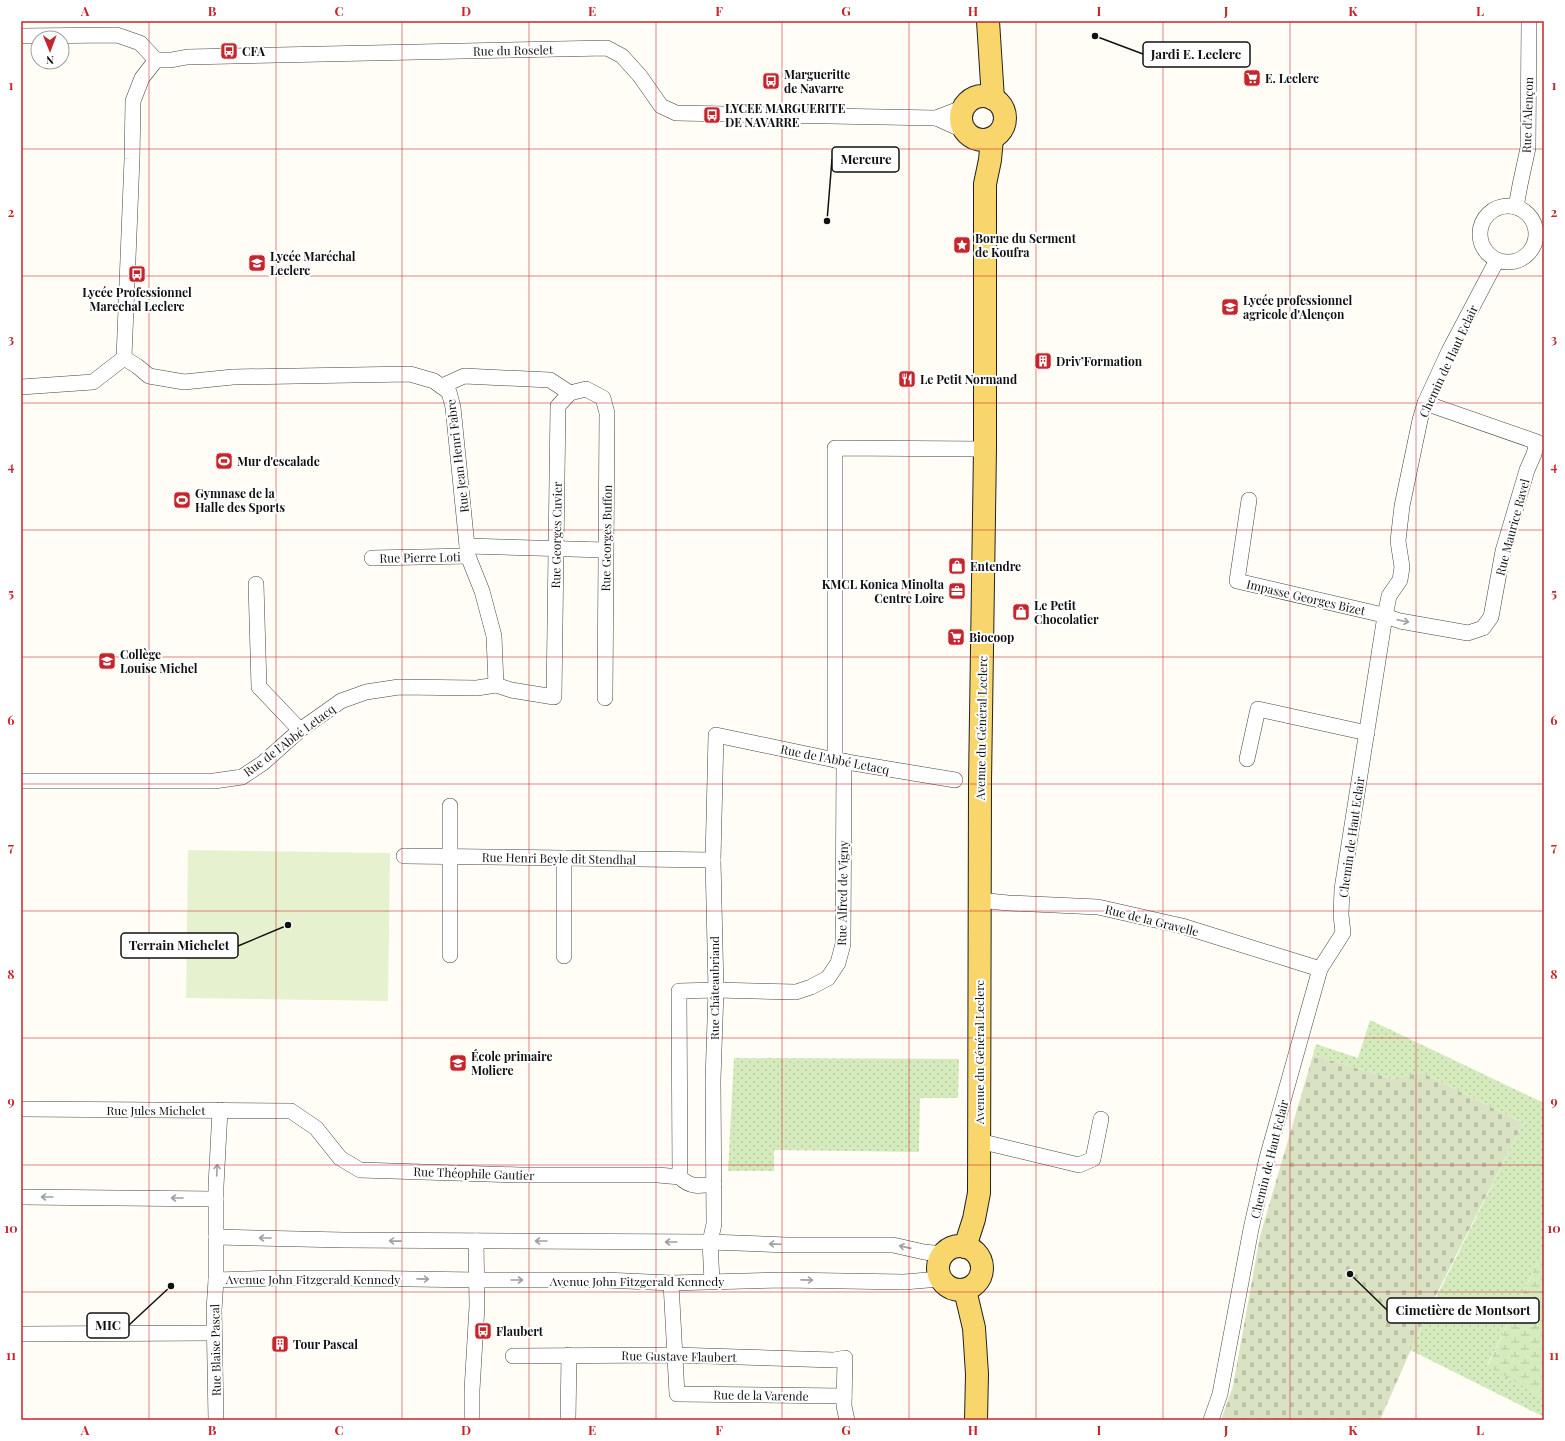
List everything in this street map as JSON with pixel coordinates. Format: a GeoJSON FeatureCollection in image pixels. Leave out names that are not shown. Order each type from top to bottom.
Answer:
{"type":"FeatureCollection","features":[{"type":"Feature","properties":{"kind":"main road"},"geometry":{"type":"LineString","coordinates":[[976,101],[1002,107],[1005,114],[1005,123],[1002,130],[976,136],[962,126],[960,118],[976,101],[988,23]]}},
{"type":"Feature","properties":{"kind":"main road","name":"Avenue du Général Leclerc"},"geometry":{"type":"LineString","coordinates":[[965,1247],[974,1219],[979,1193],[980,782],[985,448],[985,184],[990,160],[976,136]]}},
{"type":"Feature","properties":{"kind":"main road"},"geometry":{"type":"LineString","coordinates":[[953,1247],[965,1247],[977,1254],[982,1266],[982,1272],[976,1284],[971,1288],[965,1290],[955,1290],[946,1286],[940,1279],[938,1274],[938,1263],[943,1254],[953,1247]]}},
{"type":"Feature","properties":{"kind":"main road"},"geometry":{"type":"LineString","coordinates":[[965,1290],[974,1328],[977,1374],[976,1420]]}},
{"type":"Feature","properties":{"kind":"street","name":"Rue d'Alençon"},"geometry":{"type":"LineString","coordinates":[[1516,207],[1528,148],[1529,21]]}},
{"type":"Feature","properties":{"kind":"street"},"geometry":{"type":"LineString","coordinates":[[21,36],[117,35],[140,43],[156,60],[142,78],[133,101],[124,358],[93,382],[21,387]]}},
{"type":"Feature","properties":{"kind":"street","name":"Rue du Roselet"},"geometry":{"type":"LineString","coordinates":[[156,60],[171,60],[187,57],[607,48],[622,56],[640,76],[661,106],[676,113],[936,118],[976,136]]}},
{"type":"Feature","properties":{"kind":"street","name":"Rue du Roselet"},"geometry":{"type":"LineString","coordinates":[[936,118],[976,101]]}},
{"type":"Feature","properties":{"kind":"street"},"geometry":{"type":"LineString","coordinates":[[1499,207],[1516,207],[1527,213],[1534,223],[1538,250],[1513,262],[1497,260],[1489,255],[1482,245],[1480,232],[1481,224],[1485,217],[1499,207]]}},
{"type":"Feature","properties":{"kind":"street","name":"Chemin de Haut Eclair"},"geometry":{"type":"LineString","coordinates":[[1211,1420],[1220,1394],[1250,1236],[1267,1158],[1320,968],[1343,933],[1341,915],[1342,889],[1385,616],[1389,596],[1400,580],[1402,567],[1398,541],[1402,506],[1420,420],[1425,403],[1449,351],[1497,260]]}},
{"type":"Feature","properties":{"kind":"street","name":"Rue Jean Henri Fabre"},"geometry":{"type":"LineString","coordinates":[[124,358],[149,376],[184,382],[233,378],[410,374],[434,381],[449,392],[453,407],[468,551],[482,591],[494,636],[496,685]]}},
{"type":"Feature","properties":{"kind":"street"},"geometry":{"type":"LineString","coordinates":[[442,386],[464,376],[550,380],[570,394]]}},
{"type":"Feature","properties":{"kind":"street","name":"Rue Georges Buffon"},"geometry":{"type":"LineString","coordinates":[[570,394],[586,389],[603,398],[607,413],[605,698]]}},
{"type":"Feature","properties":{"kind":"street","name":"Rue Georges Cuvier"},"geometry":{"type":"LineString","coordinates":[[554,697],[558,406],[570,394]]}},
{"type":"Feature","properties":{"kind":"street","name":"Rue Maurice Ravel"},"geometry":{"type":"LineString","coordinates":[[1385,616],[1400,621],[1468,633],[1483,628],[1491,617],[1503,552],[1527,470],[1541,439],[1425,403]]}},
{"type":"Feature","properties":{"kind":"street","name":"Rue Alfred de Vigny"},"geometry":{"type":"LineString","coordinates":[[680,1177],[679,991],[716,990],[796,992],[811,987],[828,978],[838,963],[843,944],[835,448],[985,448]]}},
{"type":"Feature","properties":{"kind":"street","name":"Impasse Georges Bizet"},"geometry":{"type":"LineString","coordinates":[[1249,500],[1237,581],[1385,616]]}},
{"type":"Feature","properties":{"kind":"street","name":"Rue Pierre Loti"},"geometry":{"type":"LineString","coordinates":[[372,558],[516,546],[605,550]]}},
{"type":"Feature","properties":{"kind":"street"},"geometry":{"type":"LineString","coordinates":[[256,584],[260,687],[300,730]]}},
{"type":"Feature","properties":{"kind":"street","name":"Rue de l'Abbé Letacq"},"geometry":{"type":"LineString","coordinates":[[21,781],[214,781],[242,777],[263,763],[300,730],[341,701],[366,692],[399,687],[478,688],[496,685],[511,690],[554,697]]}},
{"type":"Feature","properties":{"kind":"street"},"geometry":{"type":"LineString","coordinates":[[1247,759],[1258,709],[1367,733]]}},
{"type":"Feature","properties":{"kind":"street","name":"Rue de l'Abbé Letacq"},"geometry":{"type":"LineString","coordinates":[[716,735],[839,760],[955,780]]}},
{"type":"Feature","properties":{"kind":"street","name":"Rue Châteaubriand"},"geometry":{"type":"LineString","coordinates":[[712,1281],[710,1242],[714,1224],[713,1080],[716,990],[713,860],[716,735]]}},
{"type":"Feature","properties":{"kind":"street"},"geometry":{"type":"LineString","coordinates":[[450,806],[450,955]]}},
{"type":"Feature","properties":{"kind":"street","name":"Rue Henri Beyle dit Stendhal"},"geometry":{"type":"LineString","coordinates":[[404,856],[713,860]]}},
{"type":"Feature","properties":{"kind":"street"},"geometry":{"type":"LineString","coordinates":[[564,858],[564,956]]}},
{"type":"Feature","properties":{"kind":"street","name":"Rue de la Gravelle"},"geometry":{"type":"LineString","coordinates":[[980,900],[1008,903],[1098,907],[1182,926],[1320,968]]}},
{"type":"Feature","properties":{"kind":"street","name":"Rue Jules Michelet"},"geometry":{"type":"LineString","coordinates":[[21,1108],[291,1111]]}},
{"type":"Feature","properties":{"kind":"street","name":"Avenue John Fitzgerald Kennedy"},"geometry":{"type":"LineString","coordinates":[[220,1110],[216,1199],[216,1280],[278,1278],[605,1280],[671,1283],[783,1280],[904,1282],[940,1279]]}},
{"type":"Feature","properties":{"kind":"street","name":"Rue Théophile Gautier"},"geometry":{"type":"LineString","coordinates":[[291,1111],[316,1128],[340,1158],[360,1170],[520,1175],[658,1175],[680,1177]]}},
{"type":"Feature","properties":{"kind":"street"},"geometry":{"type":"LineString","coordinates":[[979,1141],[1079,1165],[1093,1159],[1101,1119]]}},
{"type":"Feature","properties":{"kind":"street"},"geometry":{"type":"LineString","coordinates":[[680,1177],[685,1183],[697,1186],[714,1184]]}},
{"type":"Feature","properties":{"kind":"street"},"geometry":{"type":"LineString","coordinates":[[21,1196],[216,1199]]}},
{"type":"Feature","properties":{"kind":"street"},"geometry":{"type":"LineString","coordinates":[[216,1237],[476,1241],[710,1242],[787,1245],[894,1245],[924,1252],[943,1254]]}},
{"type":"Feature","properties":{"kind":"street"},"geometry":{"type":"LineString","coordinates":[[472,1420],[478,1280],[476,1241]]}},
{"type":"Feature","properties":{"kind":"street","name":"Rue Blaise Pascal"},"geometry":{"type":"LineString","coordinates":[[216,1280],[214,1333],[216,1420]]}},
{"type":"Feature","properties":{"kind":"street"},"geometry":{"type":"LineString","coordinates":[[671,1283],[674,1355]]}},
{"type":"Feature","properties":{"kind":"street"},"geometry":{"type":"LineString","coordinates":[[21,1334],[214,1333]]}},
{"type":"Feature","properties":{"kind":"street","name":"Rue Gustave Flaubert"},"geometry":{"type":"LineString","coordinates":[[513,1356],[674,1355],[834,1360],[845,1358],[844,1396]]}},
{"type":"Feature","properties":{"kind":"street","name":"Rue de la Varende"},"geometry":{"type":"LineString","coordinates":[[674,1355],[677,1394],[844,1396]]}},
{"type":"Feature","properties":{"kind":"street"},"geometry":{"type":"LineString","coordinates":[[568,1420],[569,1356]]}},
{"type":"Feature","properties":{"kind":"street"},"geometry":{"type":"LineString","coordinates":[[844,1396],[844,1406],[847,1420]]}},
{"type":"Feature","properties":{"kind":"green space"},"geometry":{"type":"Polygon","coordinates":[[[188,850],[390,853],[388,1001],[186,998],[188,850]]]}},
{"type":"Feature","properties":{"kind":"green space"},"geometry":{"type":"Polygon","coordinates":[[[1370,1020],[1544,1103],[1544,1249],[1487,1366],[1544,1398],[1544,1417],[1410,1350],[1523,1123],[1421,1072],[1393,1079],[1313,1055],[1316,1044],[1358,1058],[1370,1020]]]}},
{"type":"Feature","properties":{"kind":"green space"},"geometry":{"type":"Polygon","coordinates":[[[1313,1055],[1393,1079],[1421,1072],[1523,1123],[1428,1311],[1380,1420],[1221,1420],[1233,1386],[1260,1236],[1313,1055]]]}},
{"type":"Feature","properties":{"kind":"green space"},"geometry":{"type":"Polygon","coordinates":[[[734,1058],[959,1059],[958,1098],[920,1098],[919,1152],[774,1150],[774,1171],[728,1171],[734,1058]]]}},
{"type":"Feature","properties":{"kind":"green space"},"geometry":{"type":"Polygon","coordinates":[[[1544,1249],[1544,1398],[1487,1367],[1544,1249]]]}},
{"type":"Feature","properties":{"kind":"place","name":"Jardi E. Leclerc"},"geometry":{"type":"Point","coordinates":[1095,36]}},
{"type":"Feature","properties":{"kind":"place","name":"CFA"},"geometry":{"type":"Point","coordinates":[229,51]}},
{"type":"Feature","properties":{"kind":"place","name":"E. Leclerc"},"geometry":{"type":"Point","coordinates":[1252,78]}},
{"type":"Feature","properties":{"kind":"place","name":"Margueritte de Navarre"},"geometry":{"type":"Point","coordinates":[771,81]}},
{"type":"Feature","properties":{"kind":"place","name":"LYCEE MARGUERITE DE NAVARRE"},"geometry":{"type":"Point","coordinates":[712,115]}},
{"type":"Feature","properties":{"kind":"place","name":"Mercure"},"geometry":{"type":"Point","coordinates":[827,221]}},
{"type":"Feature","properties":{"kind":"place","name":"Borne du Serment de Koufra"},"geometry":{"type":"Point","coordinates":[962,245]}},
{"type":"Feature","properties":{"kind":"place","name":"Lycée Maréchal Leclerc"},"geometry":{"type":"Point","coordinates":[257,263]}},
{"type":"Feature","properties":{"kind":"place","name":"Lycée Professionnel Marechal Leclerc"},"geometry":{"type":"Point","coordinates":[137,274]}},
{"type":"Feature","properties":{"kind":"place","name":"Lycée professionnel agricole d'Alençon"},"geometry":{"type":"Point","coordinates":[1230,307]}},
{"type":"Feature","properties":{"kind":"place","name":"Driv’Formation"},"geometry":{"type":"Point","coordinates":[1043,361]}},
{"type":"Feature","properties":{"kind":"place","name":"Le Petit Normand"},"geometry":{"type":"Point","coordinates":[907,379]}},
{"type":"Feature","properties":{"kind":"place","name":"Mur d'escalade"},"geometry":{"type":"Point","coordinates":[224,461]}},
{"type":"Feature","properties":{"kind":"place","name":"Gymnase de la Halle des Sports"},"geometry":{"type":"Point","coordinates":[182,500]}},
{"type":"Feature","properties":{"kind":"place","name":"Entendre"},"geometry":{"type":"Point","coordinates":[957,566]}},
{"type":"Feature","properties":{"kind":"place","name":"KMCL Konica Minolta Centre Loire"},"geometry":{"type":"Point","coordinates":[957,591]}},
{"type":"Feature","properties":{"kind":"place","name":"Le Petit Chocolatier"},"geometry":{"type":"Point","coordinates":[1021,612]}},
{"type":"Feature","properties":{"kind":"place","name":"Biocoop"},"geometry":{"type":"Point","coordinates":[956,637]}},
{"type":"Feature","properties":{"kind":"place","name":"Collège Louise Michel"},"geometry":{"type":"Point","coordinates":[107,661]}},
{"type":"Feature","properties":{"kind":"place","name":"Terrain Michelet"},"geometry":{"type":"Point","coordinates":[288,925]}},
{"type":"Feature","properties":{"kind":"place","name":"École primaire Moliere"},"geometry":{"type":"Point","coordinates":[458,1063]}},
{"type":"Feature","properties":{"kind":"place","name":"Cimetière de Montsort"},"geometry":{"type":"Point","coordinates":[1350,1274]}},
{"type":"Feature","properties":{"kind":"place","name":"MIC"},"geometry":{"type":"Point","coordinates":[171,1286]}},
{"type":"Feature","properties":{"kind":"place","name":"Flaubert"},"geometry":{"type":"Point","coordinates":[483,1331]}},
{"type":"Feature","properties":{"kind":"place","name":"Tour Pascal"},"geometry":{"type":"Point","coordinates":[280,1344]}}]}
